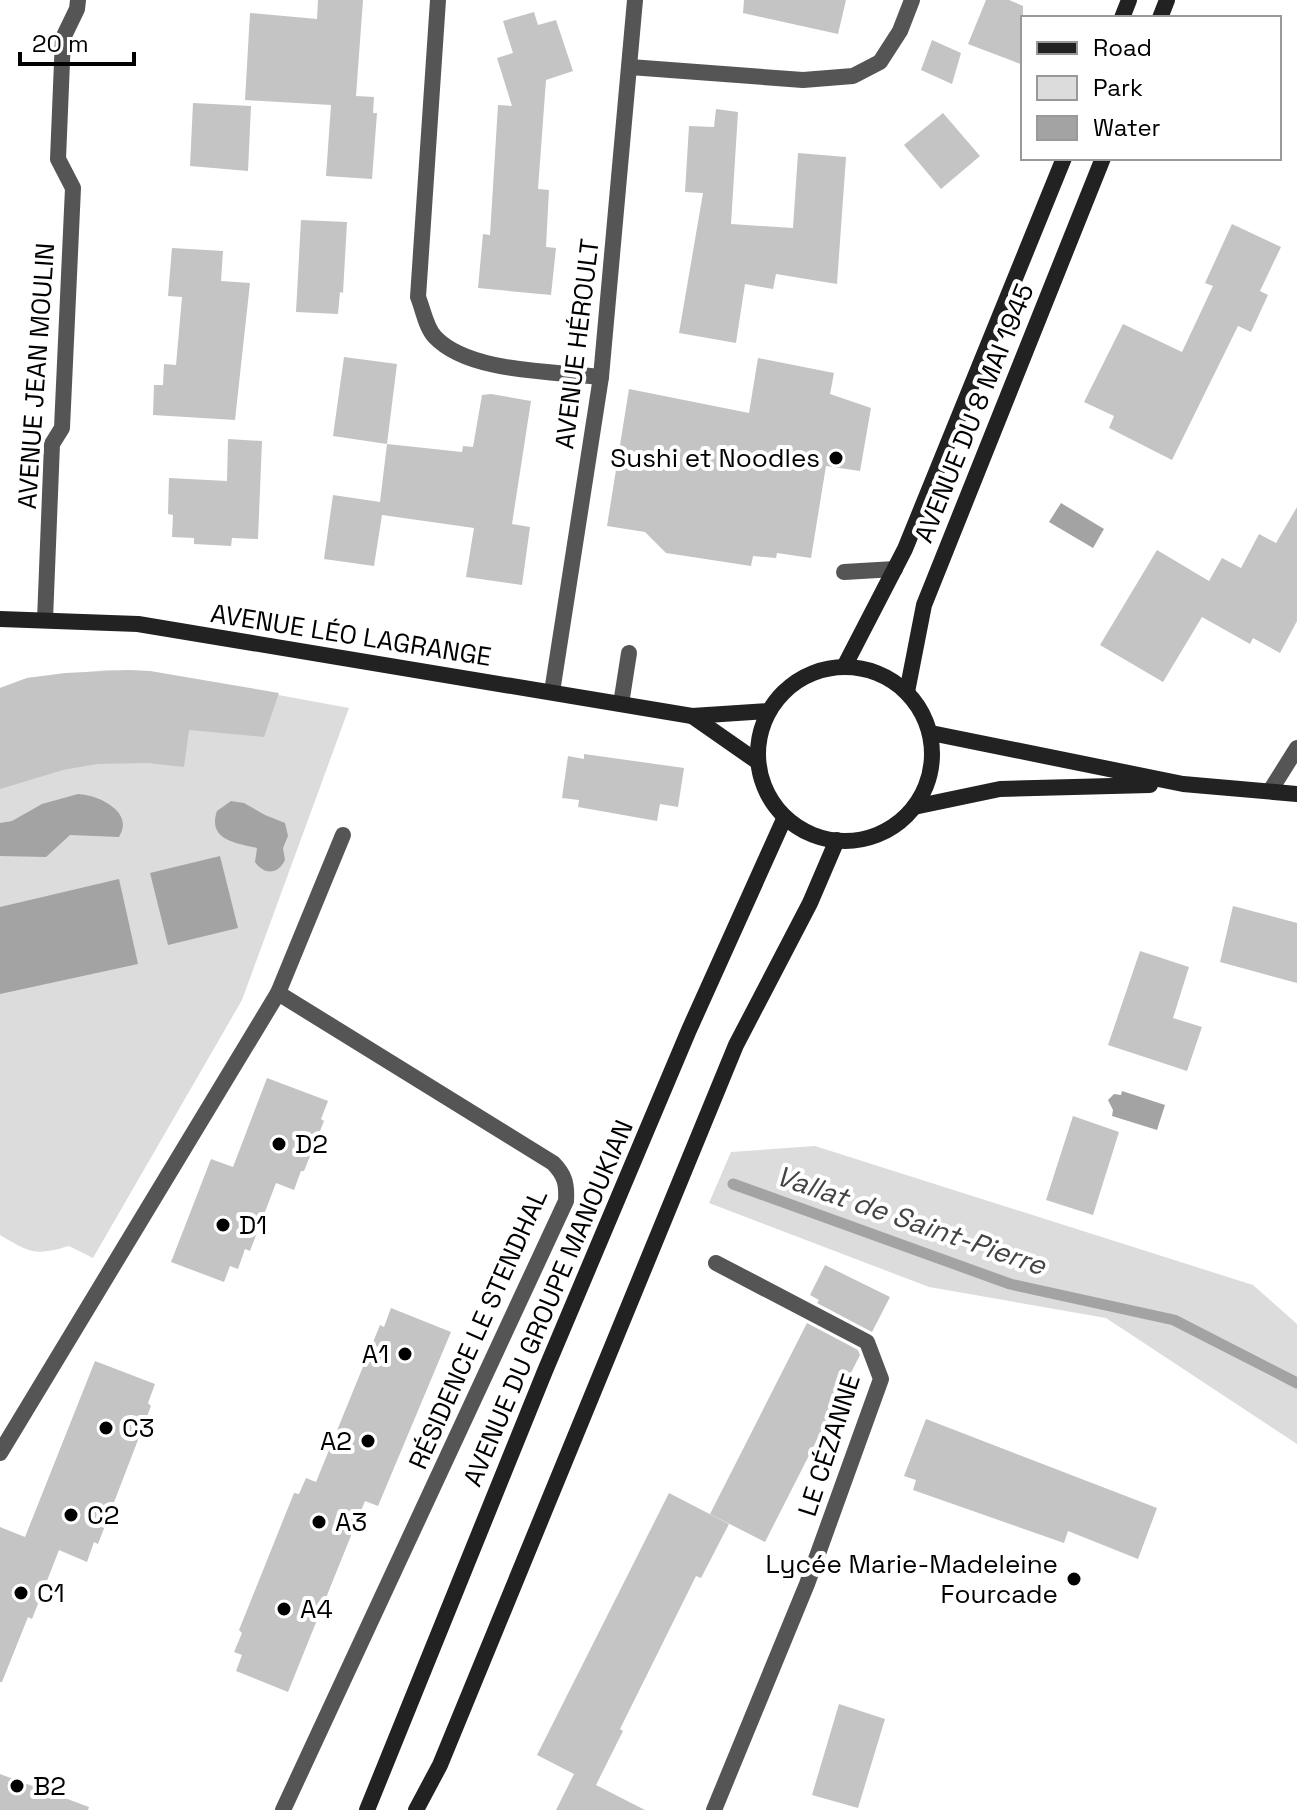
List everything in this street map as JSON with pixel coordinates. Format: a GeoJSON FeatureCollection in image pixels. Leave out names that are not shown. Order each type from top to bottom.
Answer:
{"type":"FeatureCollection","features":[{"type":"Feature","properties":{"kind":"main road","name":"AVENUE DU 8 MAI 1945"},"geometry":{"type":"LineString","coordinates":[[844,667],[895,569],[1063,160]]}},
{"type":"Feature","properties":{"kind":"main road","name":"AVENUE DU 8 MAI 1945"},"geometry":{"type":"LineString","coordinates":[[907,692],[924,605],[1102,160]]}},
{"type":"Feature","properties":{"kind":"main road","name":"AVENUE LÉO LAGRANGE"},"geometry":{"type":"LineString","coordinates":[[0,619],[138,624],[692,716],[769,711]]}},
{"type":"Feature","properties":{"kind":"main road"},"geometry":{"type":"LineString","coordinates":[[844,667],[867,669],[888,678],[907,692],[931,733],[932,762],[926,786],[904,822],[885,834],[862,841],[837,840],[811,834],[784,819],[765,793],[758,762],[760,736],[769,711],[788,688],[815,673],[844,667]]}},
{"type":"Feature","properties":{"kind":"main road","name":"AVENUE LÉO LAGRANGE"},"geometry":{"type":"LineString","coordinates":[[692,716],[758,762]]}},
{"type":"Feature","properties":{"kind":"main road"},"geometry":{"type":"LineString","coordinates":[[931,733],[1183,784]]}},
{"type":"Feature","properties":{"kind":"main road"},"geometry":{"type":"LineString","coordinates":[[914,807],[1000,789],[1183,784],[1297,794]]}},
{"type":"Feature","properties":{"kind":"main road","name":"AVENUE DU GROUPE MANOUKIAN"},"geometry":{"type":"LineString","coordinates":[[367,1810],[545,1371],[689,1030],[784,819]]}},
{"type":"Feature","properties":{"kind":"main road"},"geometry":{"type":"LineString","coordinates":[[416,1810],[440,1765],[736,1045],[810,903],[837,840]]}},
{"type":"Feature","properties":{"kind":"street","name":"AVENUE JEAN MOULIN"},"geometry":{"type":"LineString","coordinates":[[45,620],[52,444],[62,428],[73,188],[58,159],[63,38],[78,0]]}},
{"type":"Feature","properties":{"kind":"street"},"geometry":{"type":"LineString","coordinates":[[438,0],[418,297],[433,336],[461,356],[500,365],[601,377]]}},
{"type":"Feature","properties":{"kind":"street","name":"AVENUE HÉROULT"},"geometry":{"type":"LineString","coordinates":[[552,692],[601,377],[635,0]]}},
{"type":"Feature","properties":{"kind":"street"},"geometry":{"type":"LineString","coordinates":[[630,67],[803,80],[853,76],[880,62],[900,31],[912,0]]}},
{"type":"Feature","properties":{"kind":"street"},"geometry":{"type":"LineString","coordinates":[[844,572],[895,569]]}},
{"type":"Feature","properties":{"kind":"street"},"geometry":{"type":"LineString","coordinates":[[621,704],[629,653]]}},
{"type":"Feature","properties":{"kind":"street"},"geometry":{"type":"LineString","coordinates":[[1270,791],[1297,748]]}},
{"type":"Feature","properties":{"kind":"street"},"geometry":{"type":"LineString","coordinates":[[0,1453],[278,993],[343,835]]}},
{"type":"Feature","properties":{"kind":"street","name":"RÉSIDENCE LE STENDHAL"},"geometry":{"type":"LineString","coordinates":[[278,993],[553,1163],[562,1173],[567,1186],[566,1201],[283,1810]]}},
{"type":"Feature","properties":{"kind":"street","name":"LE CÉZANNE"},"geometry":{"type":"LineString","coordinates":[[714,1810],[807,1584],[881,1379],[867,1342],[716,1263]]}},
{"type":"Feature","properties":{"kind":"green space"},"geometry":{"type":"Polygon","coordinates":[[[107,670],[149,671],[349,708],[242,1000],[93,1258],[69,1246],[33,1251],[0,1235],[0,688],[27,678],[107,670]]]}},
{"type":"Feature","properties":{"kind":"green space"},"geometry":{"type":"Polygon","coordinates":[[[815,1146],[1253,1285],[1297,1324],[1297,1444],[1106,1318],[929,1287],[709,1203],[731,1152],[815,1146]]]}},
{"type":"Feature","properties":{"kind":"water"},"geometry":{"type":"Polygon","coordinates":[[[1061,503],[1104,529],[1093,548],[1049,522],[1061,503]]]}},
{"type":"Feature","properties":{"kind":"water"},"geometry":{"type":"Polygon","coordinates":[[[78,794],[105,802],[119,813],[123,828],[119,837],[70,835],[46,857],[0,856],[0,823],[12,821],[42,804],[78,794]]]}},
{"type":"Feature","properties":{"kind":"water"},"geometry":{"type":"Polygon","coordinates":[[[231,801],[244,803],[285,823],[288,836],[283,848],[285,860],[275,871],[262,869],[255,862],[257,848],[232,842],[216,828],[217,811],[231,801]]]}},
{"type":"Feature","properties":{"kind":"water"},"geometry":{"type":"Polygon","coordinates":[[[220,856],[238,928],[168,945],[150,873],[220,856]]]}},
{"type":"Feature","properties":{"kind":"water"},"geometry":{"type":"Polygon","coordinates":[[[119,879],[138,964],[0,994],[0,907],[119,879]]]}},
{"type":"Feature","properties":{"kind":"water"},"geometry":{"type":"Polygon","coordinates":[[[1122,1091],[1165,1105],[1157,1130],[1112,1116],[1113,1110],[1108,1100],[1114,1094],[1121,1095],[1122,1091]]]}},
{"type":"Feature","properties":{"kind":"building"},"geometry":{"type":"Polygon","coordinates":[[[318,0],[363,0],[356,96],[374,97],[373,113],[377,113],[372,179],[326,176],[331,105],[245,100],[250,13],[317,19],[318,0]]]}},
{"type":"Feature","properties":{"kind":"building"},"geometry":{"type":"Polygon","coordinates":[[[744,0],[846,0],[838,34],[743,13],[744,0]]]}},
{"type":"Feature","properties":{"kind":"building"},"geometry":{"type":"Polygon","coordinates":[[[986,0],[1009,0],[1023,6],[1021,64],[968,44],[986,0]]]}},
{"type":"Feature","properties":{"kind":"building"},"geometry":{"type":"Polygon","coordinates":[[[534,12],[538,25],[556,20],[573,71],[546,80],[538,189],[549,190],[546,247],[556,248],[551,295],[478,288],[483,234],[490,235],[498,105],[512,106],[497,58],[513,53],[503,21],[534,12]]]}},
{"type":"Feature","properties":{"kind":"building"},"geometry":{"type":"Polygon","coordinates":[[[932,40],[961,53],[952,84],[921,70],[932,40]]]}},
{"type":"Feature","properties":{"kind":"building"},"geometry":{"type":"Polygon","coordinates":[[[193,103],[251,106],[248,171],[190,166],[193,103]]]}},
{"type":"Feature","properties":{"kind":"building"},"geometry":{"type":"Polygon","coordinates":[[[716,109],[738,112],[731,224],[793,228],[798,153],[846,157],[837,284],[776,274],[773,289],[745,284],[736,343],[679,333],[703,193],[685,192],[689,126],[714,127],[716,109]]]}},
{"type":"Feature","properties":{"kind":"building"},"geometry":{"type":"Polygon","coordinates":[[[943,113],[980,156],[941,189],[904,145],[943,113]]]}},
{"type":"Feature","properties":{"kind":"building"},"geometry":{"type":"Polygon","coordinates":[[[301,220],[347,222],[343,293],[340,292],[338,314],[296,312],[301,220]]]}},
{"type":"Feature","properties":{"kind":"building"},"geometry":{"type":"Polygon","coordinates":[[[1232,224],[1281,247],[1260,291],[1268,295],[1251,332],[1238,326],[1172,460],[1109,428],[1114,416],[1084,402],[1123,324],[1182,352],[1213,286],[1205,283],[1232,224]]]}},
{"type":"Feature","properties":{"kind":"building"},"geometry":{"type":"Polygon","coordinates":[[[172,248],[223,251],[221,281],[250,283],[235,420],[153,415],[154,385],[163,385],[164,364],[176,365],[182,297],[168,296],[172,248]]]}},
{"type":"Feature","properties":{"kind":"building"},"geometry":{"type":"Polygon","coordinates":[[[344,357],[397,364],[387,444],[333,436],[344,357]]]}},
{"type":"Feature","properties":{"kind":"building"},"geometry":{"type":"Polygon","coordinates":[[[758,358],[834,373],[830,394],[871,408],[860,471],[826,466],[811,558],[777,553],[776,558],[753,556],[751,566],[666,553],[645,532],[607,526],[629,389],[749,413],[758,358]]]}},
{"type":"Feature","properties":{"kind":"building"},"geometry":{"type":"Polygon","coordinates":[[[482,395],[531,401],[512,524],[530,527],[522,585],[466,577],[474,528],[382,515],[374,566],[324,559],[333,495],[380,502],[387,444],[462,452],[463,446],[473,447],[482,395]]]}},
{"type":"Feature","properties":{"kind":"building"},"geometry":{"type":"Polygon","coordinates":[[[228,439],[262,441],[258,539],[232,538],[231,546],[194,544],[194,538],[172,537],[173,515],[168,514],[169,478],[227,481],[228,439]]]}},
{"type":"Feature","properties":{"kind":"building"},"geometry":{"type":"Polygon","coordinates":[[[1297,507],[1297,621],[1280,653],[1253,638],[1250,644],[1202,617],[1163,682],[1100,645],[1157,550],[1209,581],[1222,558],[1241,568],[1259,534],[1276,543],[1297,507]]]}},
{"type":"Feature","properties":{"kind":"building"},"geometry":{"type":"Polygon","coordinates":[[[129,670],[279,693],[264,737],[189,730],[184,767],[148,763],[97,764],[63,770],[0,789],[0,688],[27,678],[129,670]]]}},
{"type":"Feature","properties":{"kind":"building"},"geometry":{"type":"Polygon","coordinates":[[[584,754],[684,768],[678,807],[660,804],[657,821],[578,807],[579,800],[562,798],[568,756],[584,759],[584,754]]]}},
{"type":"Feature","properties":{"kind":"building"},"geometry":{"type":"Polygon","coordinates":[[[1233,906],[1297,923],[1297,983],[1220,962],[1233,906]]]}},
{"type":"Feature","properties":{"kind":"building"},"geometry":{"type":"Polygon","coordinates":[[[1140,951],[1189,967],[1173,1018],[1202,1027],[1187,1071],[1108,1045],[1140,951]]]}},
{"type":"Feature","properties":{"kind":"building"},"geometry":{"type":"Polygon","coordinates":[[[267,1078],[328,1101],[321,1119],[324,1121],[294,1190],[276,1183],[250,1251],[245,1249],[238,1269],[230,1266],[224,1282],[171,1262],[211,1159],[233,1167],[267,1078]]]}},
{"type":"Feature","properties":{"kind":"building"},"geometry":{"type":"Polygon","coordinates":[[[1073,1116],[1119,1132],[1093,1215],[1046,1200],[1073,1116]]]}},
{"type":"Feature","properties":{"kind":"building"},"geometry":{"type":"Polygon","coordinates":[[[825,1265],[890,1297],[872,1332],[817,1303],[819,1300],[810,1295],[825,1265]]]}},
{"type":"Feature","properties":{"kind":"building"},"geometry":{"type":"Polygon","coordinates":[[[391,1308],[451,1332],[378,1506],[365,1501],[288,1692],[236,1671],[242,1655],[234,1652],[242,1633],[239,1630],[294,1493],[299,1494],[306,1478],[316,1482],[380,1325],[384,1327],[391,1308]]]}},
{"type":"Feature","properties":{"kind":"building"},"geometry":{"type":"Polygon","coordinates":[[[807,1323],[858,1350],[860,1355],[765,1542],[710,1514],[807,1323]]]}},
{"type":"Feature","properties":{"kind":"building"},"geometry":{"type":"Polygon","coordinates":[[[95,1361],[155,1384],[148,1403],[151,1406],[98,1544],[94,1542],[87,1562],[59,1550],[32,1619],[28,1617],[0,1682],[0,1527],[25,1537],[95,1361]]]}},
{"type":"Feature","properties":{"kind":"building"},"geometry":{"type":"Polygon","coordinates":[[[926,1419],[1157,1508],[1138,1559],[1068,1531],[1064,1543],[913,1490],[916,1480],[904,1476],[926,1419]]]}},
{"type":"Feature","properties":{"kind":"building"},"geometry":{"type":"Polygon","coordinates":[[[669,1493],[729,1524],[701,1578],[696,1576],[620,1729],[623,1731],[596,1785],[645,1810],[556,1810],[574,1774],[537,1755],[669,1493]]]}},
{"type":"Feature","properties":{"kind":"building"},"geometry":{"type":"Polygon","coordinates":[[[839,1704],[885,1719],[858,1808],[812,1795],[839,1704]]]}},
{"type":"Feature","properties":{"kind":"building","name":"B2"},"geometry":{"type":"Polygon","coordinates":[[[0,1774],[89,1807],[88,1810],[0,1810],[0,1774]]]}},
{"type":"Feature","properties":{"kind":"waterway","name":"Vallat de Saint-Pierre"},"geometry":{"type":"LineString","coordinates":[[733,1184],[1010,1284],[1174,1320],[1297,1383]]}},
{"type":"Feature","properties":{"kind":"place","name":"Sushi et Noodles"},"geometry":{"type":"Point","coordinates":[836,458]}},
{"type":"Feature","properties":{"kind":"place","name":"D2"},"geometry":{"type":"Point","coordinates":[279,1144]}},
{"type":"Feature","properties":{"kind":"place","name":"D1"},"geometry":{"type":"Point","coordinates":[223,1225]}},
{"type":"Feature","properties":{"kind":"place","name":"A1"},"geometry":{"type":"Point","coordinates":[405,1354]}},
{"type":"Feature","properties":{"kind":"place","name":"C3"},"geometry":{"type":"Point","coordinates":[106,1428]}},
{"type":"Feature","properties":{"kind":"place","name":"A2"},"geometry":{"type":"Point","coordinates":[368,1441]}},
{"type":"Feature","properties":{"kind":"place","name":"C2"},"geometry":{"type":"Point","coordinates":[71,1515]}},
{"type":"Feature","properties":{"kind":"place","name":"A3"},"geometry":{"type":"Point","coordinates":[319,1522]}},
{"type":"Feature","properties":{"kind":"place","name":"Lycée Marie-Madeleine Fourcade"},"geometry":{"type":"Point","coordinates":[1074,1579]}},
{"type":"Feature","properties":{"kind":"place","name":"C1"},"geometry":{"type":"Point","coordinates":[21,1593]}},
{"type":"Feature","properties":{"kind":"place","name":"A4"},"geometry":{"type":"Point","coordinates":[284,1609]}},
{"type":"Feature","properties":{"kind":"place","name":"B2"},"geometry":{"type":"Point","coordinates":[17,1786]}}]}
